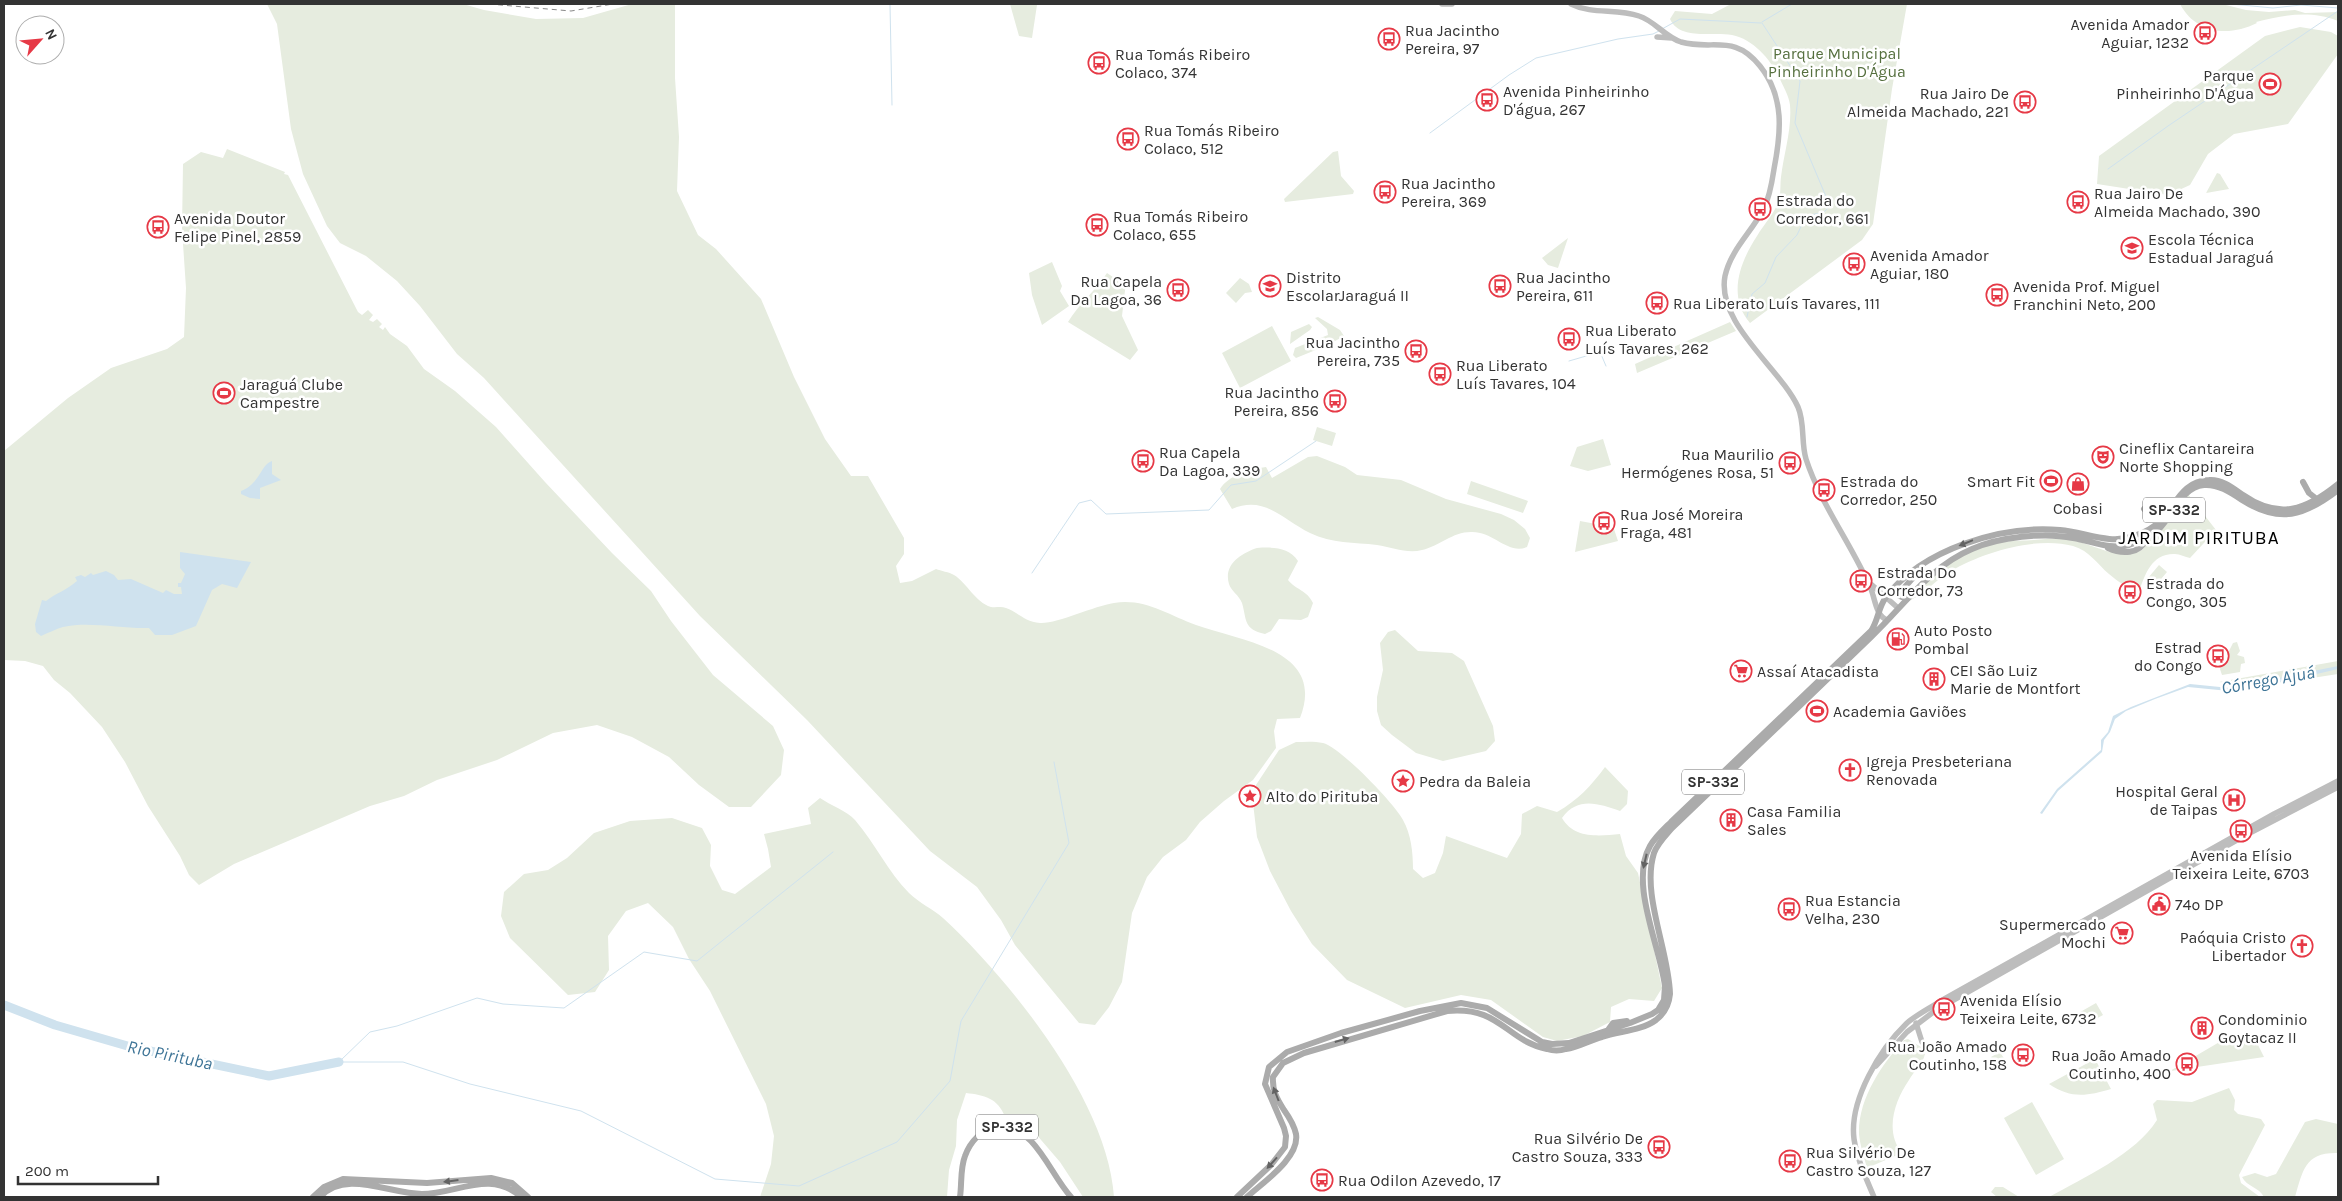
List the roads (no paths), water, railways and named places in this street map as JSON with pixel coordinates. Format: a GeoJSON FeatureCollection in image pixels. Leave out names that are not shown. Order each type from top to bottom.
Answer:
{"type":"FeatureCollection","features":[{"type":"Feature","properties":{"kind":"main road"},"geometry":{"type":"LineString","coordinates":[[1442,4],[1452,4]]}},
{"type":"Feature","properties":{"kind":"main road"},"geometry":{"type":"LineString","coordinates":[[1570,4],[1590,11],[1641,17],[1673,38],[1683,42],[1726,44],[1740,49],[1760,65],[1773,88],[1779,112],[1780,129],[1771,188],[1765,207],[1730,261],[1725,278],[1725,291],[1734,318],[1798,408],[1805,457],[1870,588],[1878,610],[1883,618],[1887,620]]}},
{"type":"Feature","properties":{"kind":"main road"},"geometry":{"type":"LineString","coordinates":[[1657,37],[1673,38]]}},
{"type":"Feature","properties":{"kind":"main road","name":"SP-332"},"geometry":{"type":"LineString","coordinates":[[1296,1138],[1291,1122],[1275,1095],[1273,1077],[1283,1063],[1323,1046],[1436,1013],[1462,1009],[1486,1014],[1533,1045],[1552,1050],[1575,1047],[1601,1037],[1647,1025],[1658,1019],[1668,1006],[1670,994],[1651,887],[1652,866],[1657,848],[1672,828],[1887,620],[1940,566],[1973,548],[1997,541],[2040,536],[2064,536],[2102,545],[2118,552],[2132,552],[2142,546],[2146,535],[2159,522],[2182,492],[2190,485],[2201,480],[2225,483],[2259,505],[2273,509],[2300,508],[2318,500],[2338,484]]}},
{"type":"Feature","properties":{"kind":"main road"},"geometry":{"type":"LineString","coordinates":[[2303,482],[2309,493],[2318,500]]}},
{"type":"Feature","properties":{"kind":"main road","name":"SP-332"},"geometry":{"type":"LineString","coordinates":[[1279,1117],[1265,1084],[1269,1067],[1281,1055],[1325,1038],[1420,1011],[1461,1003],[1475,1004],[1493,1011],[1533,1038],[1552,1044],[1578,1040],[1608,1030],[1613,1023],[1649,1016],[1658,1010],[1665,994],[1664,980],[1644,892],[1644,863],[1651,845],[1671,822],[1871,631],[1878,610],[1886,597],[1905,578],[1925,565],[1968,541],[2008,532],[2060,530],[2108,540],[2146,535],[2160,529],[2187,493],[2199,486],[2218,487],[2260,510],[2274,514],[2291,515],[2312,508],[2338,490]]}},
{"type":"Feature","properties":{"kind":"main road"},"geometry":{"type":"LineString","coordinates":[[2144,509],[2159,522]]}},
{"type":"Feature","properties":{"kind":"main road"},"geometry":{"type":"LineString","coordinates":[[1837,523],[1874,588],[1898,608]]}},
{"type":"Feature","properties":{"kind":"main road"},"geometry":{"type":"LineString","coordinates":[[1925,565],[1900,591],[1898,596],[1903,597],[1923,579],[1932,575]]}},
{"type":"Feature","properties":{"kind":"main road"},"geometry":{"type":"LineString","coordinates":[[1874,1197],[1858,1156],[1854,1130],[1862,1094],[1877,1059],[1916,1016],[2274,814],[2338,781]]}},
{"type":"Feature","properties":{"kind":"main road"},"geometry":{"type":"LineString","coordinates":[[1875,1066],[1916,1023],[1936,1010],[2244,836],[2338,787]]}},
{"type":"Feature","properties":{"kind":"main road"},"geometry":{"type":"LineString","coordinates":[[1916,1023],[1922,1042]]}},
{"type":"Feature","properties":{"kind":"main road"},"geometry":{"type":"LineString","coordinates":[[1247,1197],[1290,1158],[1296,1138],[1288,1134],[1279,1117]]}},
{"type":"Feature","properties":{"kind":"main road"},"geometry":{"type":"LineString","coordinates":[[1237,1197],[1271,1165],[1284,1147],[1286,1136],[1279,1117]]}},
{"type":"Feature","properties":{"kind":"main road","name":"SP-332"},"geometry":{"type":"LineString","coordinates":[[960,1197],[965,1155],[974,1138],[992,1128],[1004,1126],[1014,1129],[1031,1141],[1072,1197]]}},
{"type":"Feature","properties":{"kind":"main road"},"geometry":{"type":"LineString","coordinates":[[312,1197],[324,1187],[343,1179],[427,1183],[491,1178],[512,1183],[528,1197]]}},
{"type":"Feature","properties":{"kind":"main road"},"geometry":{"type":"LineString","coordinates":[[320,1197],[330,1188],[341,1185],[361,1184],[425,1194],[488,1183],[509,1188],[520,1197]]}},
{"type":"Feature","properties":{"kind":"water"},"geometry":{"type":"Polygon","coordinates":[[[272,461],[272,474],[281,480],[260,488],[260,499],[250,498],[241,494],[241,491],[252,484],[265,466],[272,461]]]}},
{"type":"Feature","properties":{"kind":"water"},"geometry":{"type":"Polygon","coordinates":[[[180,552],[251,562],[237,588],[222,584],[212,590],[196,626],[172,635],[155,635],[149,628],[95,625],[63,627],[41,636],[36,632],[35,624],[42,600],[46,601],[69,587],[77,581],[75,577],[81,575],[85,577],[91,573],[93,575],[106,571],[114,575],[118,580],[131,579],[163,593],[166,590],[174,594],[182,594],[178,583],[181,583],[185,574],[180,568],[180,552]]]}},
{"type":"Feature","properties":{"kind":"water"},"geometry":{"type":"Polygon","coordinates":[[[2338,666],[2338,669],[2287,681],[2229,691],[2188,687],[2126,711],[2115,719],[2110,732],[2104,740],[2102,752],[2058,791],[2042,814],[2040,813],[2057,789],[2101,750],[2101,740],[2108,732],[2113,716],[2131,707],[2190,684],[2230,688],[2338,666]]]}},
{"type":"Feature","properties":{"kind":"waterway"},"geometry":{"type":"LineString","coordinates":[[890,4],[892,105]]}},
{"type":"Feature","properties":{"kind":"waterway"},"geometry":{"type":"LineString","coordinates":[[1762,22],[1792,4]]}},
{"type":"Feature","properties":{"kind":"waterway","name":"Córrego Ajuá"},"geometry":{"type":"LineString","coordinates":[[2231,4],[2273,8],[2301,5],[2338,8]]}},
{"type":"Feature","properties":{"kind":"waterway"},"geometry":{"type":"LineString","coordinates":[[2108,169],[2338,11]]}},
{"type":"Feature","properties":{"kind":"waterway"},"geometry":{"type":"LineString","coordinates":[[1662,29],[1680,19],[1761,23]]}},
{"type":"Feature","properties":{"kind":"waterway"},"geometry":{"type":"LineString","coordinates":[[1747,317],[1752,294],[1765,283],[1776,257],[1797,235],[1806,216],[1824,212],[1830,206],[1795,123],[1800,81],[1762,23]]}},
{"type":"Feature","properties":{"kind":"waterway"},"geometry":{"type":"LineString","coordinates":[[1430,133],[1509,75],[1536,58],[1618,39],[1653,34],[1659,31]]}},
{"type":"Feature","properties":{"kind":"waterway"},"geometry":{"type":"LineString","coordinates":[[1569,361],[1600,352],[1606,366]]}},
{"type":"Feature","properties":{"kind":"waterway"},"geometry":{"type":"LineString","coordinates":[[1032,573],[1079,503],[1091,500],[1106,514],[1209,510],[1231,485],[1256,481],[1316,441]]}},
{"type":"Feature","properties":{"kind":"waterway"},"geometry":{"type":"LineString","coordinates":[[339,1062],[403,1062],[470,1084],[581,1111],[715,1179],[799,1186],[897,1142],[950,1081],[961,1021],[1069,843],[1054,762]]}},
{"type":"Feature","properties":{"kind":"waterway"},"geometry":{"type":"LineString","coordinates":[[340,1061],[370,1032],[397,1026],[477,998],[503,1004],[564,1008],[644,952],[697,961],[833,852]]}},
{"type":"Feature","properties":{"kind":"waterway","name":"Rio Pirituba"},"geometry":{"type":"LineString","coordinates":[[4,1005],[55,1025],[131,1047],[269,1076],[339,1062]]}},
{"type":"Feature","properties":{"kind":"railway"},"geometry":{"type":"LineString","coordinates":[[489,4],[571,11],[613,4]]}},
{"type":"Feature","properties":{"kind":"place","name":"Avenida Amador Aguiar, 1232"},"geometry":{"type":"Point","coordinates":[2205,33]}},
{"type":"Feature","properties":{"kind":"place","name":"Rua Jacintho Pereira, 97"},"geometry":{"type":"Point","coordinates":[1389,39]}},
{"type":"Feature","properties":{"kind":"place","name":"Rua Tomás Ribeiro Colaco, 374"},"geometry":{"type":"Point","coordinates":[1099,63]}},
{"type":"Feature","properties":{"kind":"place","name":"Parque Pinheirinho D'Água"},"geometry":{"type":"Point","coordinates":[2270,84]}},
{"type":"Feature","properties":{"kind":"place","name":"Avenida Pinheirinho D'água, 267"},"geometry":{"type":"Point","coordinates":[1487,100]}},
{"type":"Feature","properties":{"kind":"place","name":"Rua Jairo De Almeida Machado, 221"},"geometry":{"type":"Point","coordinates":[2025,102]}},
{"type":"Feature","properties":{"kind":"place","name":"Rua Tomás Ribeiro Colaco, 512"},"geometry":{"type":"Point","coordinates":[1128,139]}},
{"type":"Feature","properties":{"kind":"place","name":"Rua Jacintho Pereira, 369"},"geometry":{"type":"Point","coordinates":[1385,192]}},
{"type":"Feature","properties":{"kind":"place","name":"Rua Jairo De Almeida Machado, 390"},"geometry":{"type":"Point","coordinates":[2078,202]}},
{"type":"Feature","properties":{"kind":"place","name":"Estrada do Corredor, 661"},"geometry":{"type":"Point","coordinates":[1760,209]}},
{"type":"Feature","properties":{"kind":"place","name":"Rua Tomás Ribeiro Colaco, 655"},"geometry":{"type":"Point","coordinates":[1097,225]}},
{"type":"Feature","properties":{"kind":"place","name":"Avenida Doutor Felipe Pinel, 2859"},"geometry":{"type":"Point","coordinates":[158,227]}},
{"type":"Feature","properties":{"kind":"place","name":"Escola Técnica Estadual Jaraguá"},"geometry":{"type":"Point","coordinates":[2132,248]}},
{"type":"Feature","properties":{"kind":"place","name":"Avenida Amador Aguiar, 180"},"geometry":{"type":"Point","coordinates":[1854,264]}},
{"type":"Feature","properties":{"kind":"place","name":"Distrito EscolarJaraguá II"},"geometry":{"type":"Point","coordinates":[1270,286]}},
{"type":"Feature","properties":{"kind":"place","name":"Rua Jacintho Pereira, 611"},"geometry":{"type":"Point","coordinates":[1500,286]}},
{"type":"Feature","properties":{"kind":"place","name":"Rua Capela Da Lagoa, 36"},"geometry":{"type":"Point","coordinates":[1178,290]}},
{"type":"Feature","properties":{"kind":"place","name":"Avenida Prof. Miguel Franchini Neto, 200"},"geometry":{"type":"Point","coordinates":[1997,295]}},
{"type":"Feature","properties":{"kind":"place","name":"Rua Liberato Luís Tavares, 111"},"geometry":{"type":"Point","coordinates":[1657,303]}},
{"type":"Feature","properties":{"kind":"place","name":"Rua Liberato Luís Tavares, 262"},"geometry":{"type":"Point","coordinates":[1569,339]}},
{"type":"Feature","properties":{"kind":"place","name":"Rua Jacintho Pereira, 735"},"geometry":{"type":"Point","coordinates":[1416,351]}},
{"type":"Feature","properties":{"kind":"place","name":"Rua Liberato Luís Tavares, 104"},"geometry":{"type":"Point","coordinates":[1440,374]}},
{"type":"Feature","properties":{"kind":"place","name":"Jaraguá Clube Campestre"},"geometry":{"type":"Point","coordinates":[224,393]}},
{"type":"Feature","properties":{"kind":"place","name":"Rua Jacintho Pereira, 856"},"geometry":{"type":"Point","coordinates":[1335,401]}},
{"type":"Feature","properties":{"kind":"place","name":"Cineflix Cantareira Norte Shopping"},"geometry":{"type":"Point","coordinates":[2103,457]}},
{"type":"Feature","properties":{"kind":"place","name":"Rua Capela Da Lagoa, 339"},"geometry":{"type":"Point","coordinates":[1143,461]}},
{"type":"Feature","properties":{"kind":"place","name":"Rua Maurilio Hermógenes Rosa, 51"},"geometry":{"type":"Point","coordinates":[1790,463]}},
{"type":"Feature","properties":{"kind":"place","name":"Smart Fit"},"geometry":{"type":"Point","coordinates":[2051,481]}},
{"type":"Feature","properties":{"kind":"place","name":"Cobasi"},"geometry":{"type":"Point","coordinates":[2078,484]}},
{"type":"Feature","properties":{"kind":"place","name":"Estrada do Corredor, 250"},"geometry":{"type":"Point","coordinates":[1824,490]}},
{"type":"Feature","properties":{"kind":"place","name":"Rua José Moreira Fraga, 481"},"geometry":{"type":"Point","coordinates":[1604,523]}},
{"type":"Feature","properties":{"kind":"place","name":"Estrada Do Corredor, 73"},"geometry":{"type":"Point","coordinates":[1861,581]}},
{"type":"Feature","properties":{"kind":"place","name":"Estrada do Congo, 305"},"geometry":{"type":"Point","coordinates":[2130,592]}},
{"type":"Feature","properties":{"kind":"place","name":"Auto Posto Pombal"},"geometry":{"type":"Point","coordinates":[1898,639]}},
{"type":"Feature","properties":{"kind":"place","name":"Estrad do Congo"},"geometry":{"type":"Point","coordinates":[2218,656]}},
{"type":"Feature","properties":{"kind":"place","name":"Assaí Atacadista"},"geometry":{"type":"Point","coordinates":[1741,671]}},
{"type":"Feature","properties":{"kind":"place","name":"CEI São Luiz Marie de Montfort"},"geometry":{"type":"Point","coordinates":[1934,679]}},
{"type":"Feature","properties":{"kind":"place","name":"Academia Gaviões"},"geometry":{"type":"Point","coordinates":[1817,711]}},
{"type":"Feature","properties":{"kind":"place","name":"Igreja Presbeteriana Renovada"},"geometry":{"type":"Point","coordinates":[1850,770]}},
{"type":"Feature","properties":{"kind":"place","name":"Pedra da Baleia"},"geometry":{"type":"Point","coordinates":[1403,781]}},
{"type":"Feature","properties":{"kind":"place","name":"Alto do Pirituba"},"geometry":{"type":"Point","coordinates":[1250,796]}},
{"type":"Feature","properties":{"kind":"place","name":"Hospital Geral de Taipas"},"geometry":{"type":"Point","coordinates":[2234,800]}},
{"type":"Feature","properties":{"kind":"place","name":"Casa Familia Sales"},"geometry":{"type":"Point","coordinates":[1731,820]}},
{"type":"Feature","properties":{"kind":"place","name":"Avenida Elísio Teixeira Leite, 6703"},"geometry":{"type":"Point","coordinates":[2241,831]}},
{"type":"Feature","properties":{"kind":"place","name":"74º DP"},"geometry":{"type":"Point","coordinates":[2159,904]}},
{"type":"Feature","properties":{"kind":"place","name":"Rua Estancia Velha, 230"},"geometry":{"type":"Point","coordinates":[1789,909]}},
{"type":"Feature","properties":{"kind":"place","name":"Supermercado Mochi"},"geometry":{"type":"Point","coordinates":[2122,933]}},
{"type":"Feature","properties":{"kind":"place","name":"Paóquia Cristo Libertador"},"geometry":{"type":"Point","coordinates":[2302,946]}},
{"type":"Feature","properties":{"kind":"place","name":"Avenida Elísio Teixeira Leite, 6732"},"geometry":{"type":"Point","coordinates":[1944,1009]}},
{"type":"Feature","properties":{"kind":"place","name":"Condominio Goytacaz II"},"geometry":{"type":"Point","coordinates":[2202,1028]}},
{"type":"Feature","properties":{"kind":"place","name":"Rua João Amado Coutinho, 158"},"geometry":{"type":"Point","coordinates":[2023,1055]}},
{"type":"Feature","properties":{"kind":"place","name":"Rua João Amado Coutinho, 400"},"geometry":{"type":"Point","coordinates":[2187,1064]}},
{"type":"Feature","properties":{"kind":"place","name":"Rua Silvério De Castro Souza, 333"},"geometry":{"type":"Point","coordinates":[1659,1147]}},
{"type":"Feature","properties":{"kind":"place","name":"Rua Silvério De Castro Souza, 127"},"geometry":{"type":"Point","coordinates":[1790,1161]}},
{"type":"Feature","properties":{"kind":"place","name":"Rua Odilon Azevedo, 17"},"geometry":{"type":"Point","coordinates":[1322,1180]}},
{"type":"Feature","properties":{"kind":"district","name":"JARDIM PIRITUBA"},"geometry":{"type":"Point","coordinates":[2199,538]}},
{"type":"Feature","properties":{"kind":"park label","name":"Parque Municipal Pinheirinho D'Água"},"geometry":{"type":"Point","coordinates":[1837,62]}}]}
